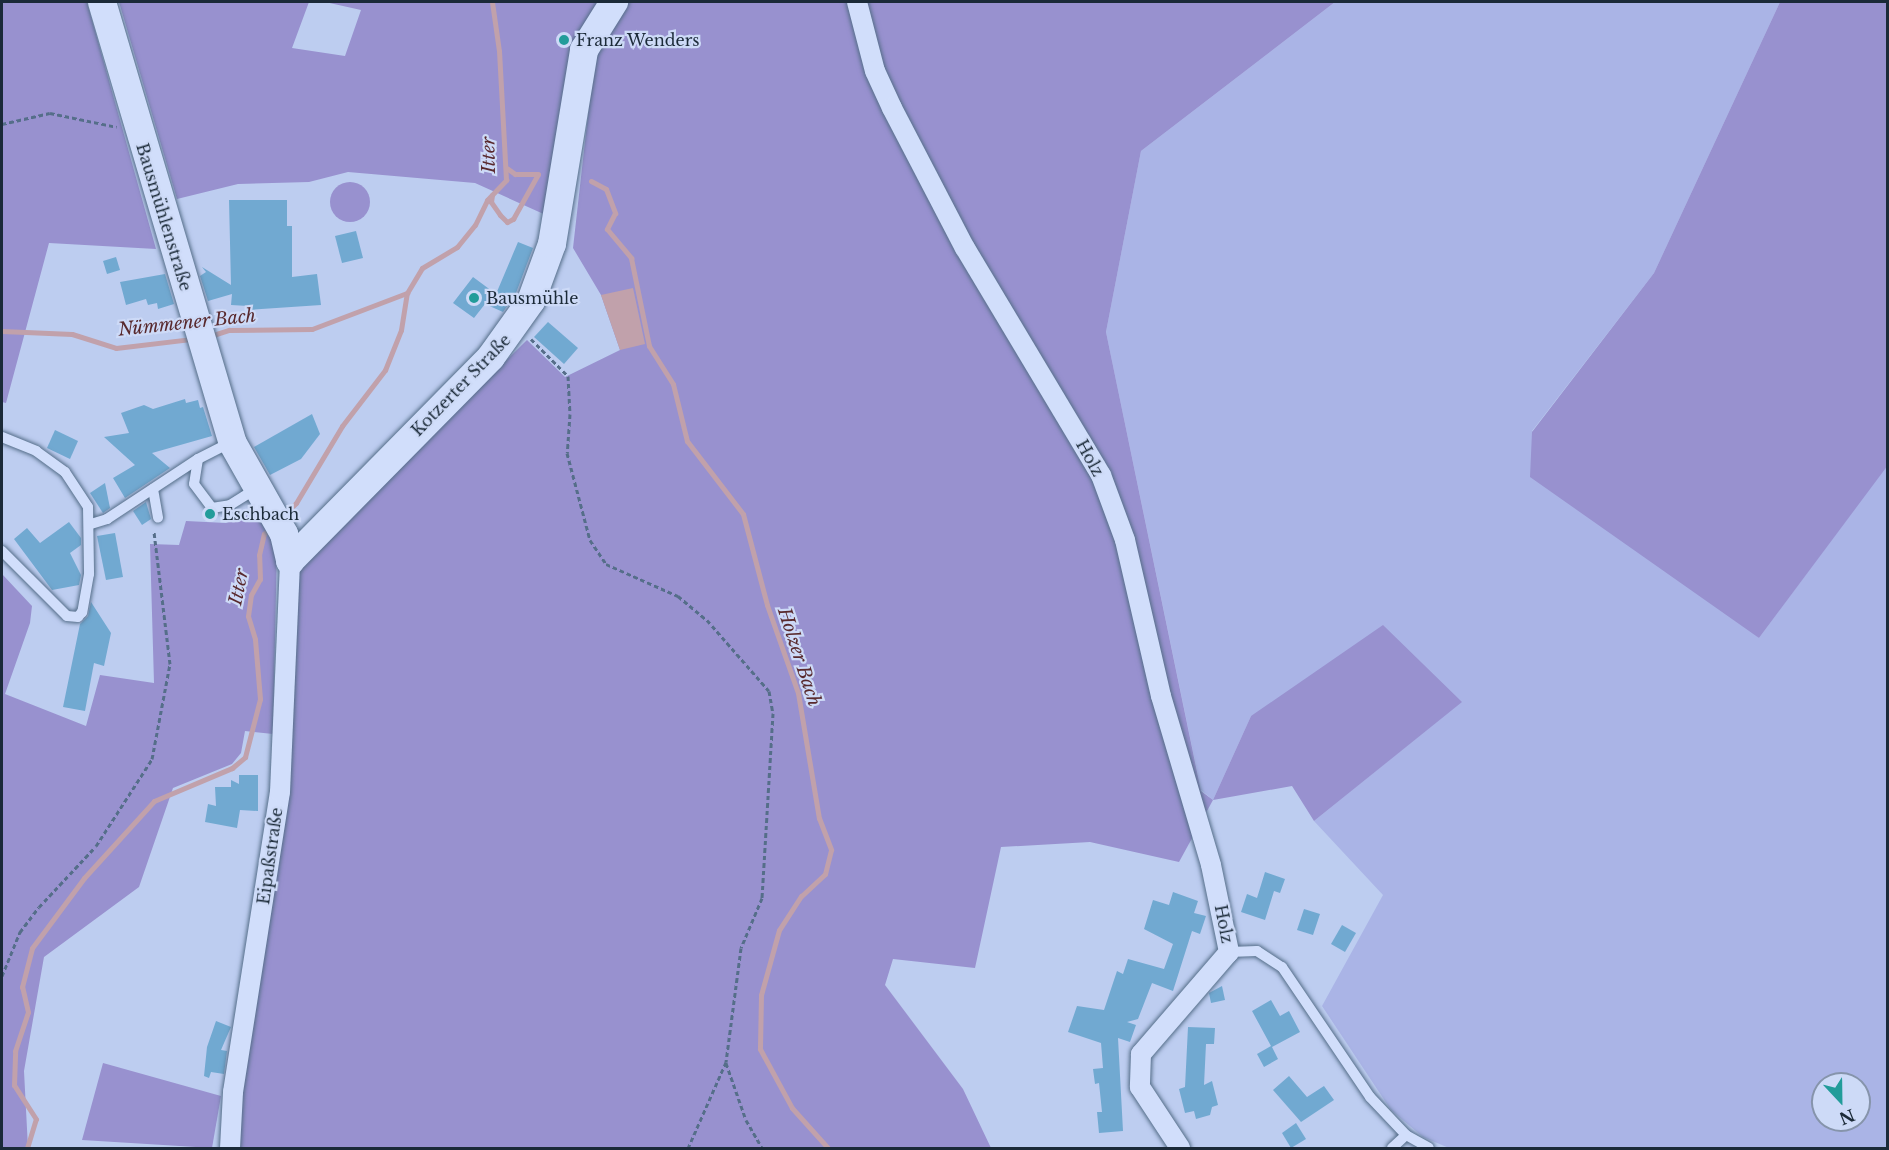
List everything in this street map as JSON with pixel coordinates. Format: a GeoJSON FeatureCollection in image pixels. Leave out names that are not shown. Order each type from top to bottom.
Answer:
{"type":"FeatureCollection","features":[{"type":"Feature","properties":{"kind":"street","name":"Bausmühlenstraße"},"geometry":{"type":"LineString","coordinates":[[102,2],[232,442],[282,536]]}},
{"type":"Feature","properties":{"kind":"street","name":"Kotzerter Straße"},"geometry":{"type":"LineString","coordinates":[[282,536],[465,385],[517,326],[531,301],[552,244],[584,50],[614,2]]}},
{"type":"Feature","properties":{"kind":"street","name":"Holz"},"geometry":{"type":"LineString","coordinates":[[857,2],[875,71],[892,108],[965,248],[1112,501],[1161,696],[1201,826],[1229,952],[1141,1054],[1140,1087],[1180,1149]]}},
{"type":"Feature","properties":{"kind":"street","name":"Eipaßstraße"},"geometry":{"type":"LineString","coordinates":[[230,1149],[233,1092],[280,792],[282,536]]}},
{"type":"Feature","properties":{"kind":"lane"},"geometry":{"type":"LineString","coordinates":[[2,437],[36,451],[65,472],[88,507],[91,524],[87,600],[78,617],[67,616],[2,551]]}},
{"type":"Feature","properties":{"kind":"lane"},"geometry":{"type":"LineString","coordinates":[[91,524],[107,519],[198,459],[232,442]]}},
{"type":"Feature","properties":{"kind":"lane"},"geometry":{"type":"LineString","coordinates":[[198,459],[194,484],[212,508],[230,505],[258,488]]}},
{"type":"Feature","properties":{"kind":"lane"},"geometry":{"type":"LineString","coordinates":[[153,489],[158,518]]}},
{"type":"Feature","properties":{"kind":"lane","name":"Holz"},"geometry":{"type":"LineString","coordinates":[[1229,952],[1257,951],[1281,967],[1370,1097],[1406,1135],[1429,1149]]}},
{"type":"Feature","properties":{"kind":"lane"},"geometry":{"type":"LineString","coordinates":[[1392,1149],[1406,1135]]}},
{"type":"Feature","properties":{"kind":"path"},"geometry":{"type":"LineString","coordinates":[[2,124],[50,113],[139,132]]}},
{"type":"Feature","properties":{"kind":"path"},"geometry":{"type":"LineString","coordinates":[[517,326],[568,376],[567,453],[590,540],[606,564],[629,578],[678,596],[707,620],[769,691],[773,713],[772,749],[762,898],[741,948],[726,1062],[688,1149]]}},
{"type":"Feature","properties":{"kind":"path"},"geometry":{"type":"LineString","coordinates":[[2,976],[20,932],[39,907],[96,846],[152,759],[170,664],[153,531],[158,518]]}},
{"type":"Feature","properties":{"kind":"path"},"geometry":{"type":"LineString","coordinates":[[726,1062],[746,1120],[762,1149]]}},
{"type":"Feature","properties":{"kind":"shaded area"},"geometry":{"type":"Polygon","coordinates":[[[2,2],[87,2],[156,249],[49,243],[6,403],[2,402],[2,2]]]}},
{"type":"Feature","properties":{"kind":"shaded area"},"geometry":{"type":"Polygon","coordinates":[[[119,2],[309,2],[292,48],[345,56],[361,10],[325,2],[1335,2],[1141,151],[1106,332],[1201,791],[1213,800],[1179,862],[1090,842],[1001,847],[975,968],[893,959],[885,985],[963,1089],[991,1148],[236,1148],[297,568],[527,340],[565,377],[620,350],[601,295],[573,248],[590,97],[548,216],[475,183],[348,172],[309,182],[238,184],[177,199],[119,2]]]}},
{"type":"Feature","properties":{"kind":"shaded area"},"geometry":{"type":"Polygon","coordinates":[[[1335,2],[1780,2],[1654,273],[1532,431],[1759,638],[1887,465],[1887,1148],[1449,1148],[1423,1137],[1391,1110],[1322,1006],[1383,895],[1314,821],[1461,702],[1251,716],[1213,800],[1201,790],[1106,332],[1141,151],[1335,2]]]}},
{"type":"Feature","properties":{"kind":"shaded area"},"geometry":{"type":"Polygon","coordinates":[[[1780,2],[1887,2],[1888,465],[1759,638],[1530,477],[1532,432],[1654,273],[1780,2]]]}},
{"type":"Feature","properties":{"kind":"shaded area"},"geometry":{"type":"Polygon","coordinates":[[[350,182],[364,188],[370,202],[364,216],[350,222],[336,216],[330,202],[336,188],[350,182]]]}},
{"type":"Feature","properties":{"kind":"shaded area"},"geometry":{"type":"Polygon","coordinates":[[[633,288],[645,344],[620,350],[601,295],[633,288]]]}},
{"type":"Feature","properties":{"kind":"shaded area"},"geometry":{"type":"Polygon","coordinates":[[[257,512],[277,544],[273,734],[245,731],[241,753],[232,764],[173,788],[139,887],[44,957],[24,1071],[28,1148],[2,1148],[2,574],[32,606],[30,623],[5,694],[86,726],[100,675],[154,683],[150,544],[179,545],[186,521],[226,523],[257,512]]]}},
{"type":"Feature","properties":{"kind":"shaded area"},"geometry":{"type":"Polygon","coordinates":[[[1383,625],[1462,702],[1314,821],[1292,786],[1213,800],[1251,716],[1383,625]]]}},
{"type":"Feature","properties":{"kind":"shaded area"},"geometry":{"type":"Polygon","coordinates":[[[103,1063],[221,1096],[212,1148],[82,1140],[103,1063]]]}},
{"type":"Feature","properties":{"kind":"building"},"geometry":{"type":"Polygon","coordinates":[[[229,200],[287,200],[287,226],[292,226],[292,277],[317,274],[321,305],[248,310],[248,306],[231,305],[232,294],[208,301],[200,276],[206,272],[202,267],[231,285],[229,200]]]}},
{"type":"Feature","properties":{"kind":"building"},"geometry":{"type":"Polygon","coordinates":[[[356,231],[363,258],[342,263],[335,236],[356,231]]]}},
{"type":"Feature","properties":{"kind":"building"},"geometry":{"type":"Polygon","coordinates":[[[518,242],[533,248],[516,293],[503,312],[485,304],[474,318],[453,303],[473,277],[496,294],[518,242]]]}},
{"type":"Feature","properties":{"kind":"building"},"geometry":{"type":"Polygon","coordinates":[[[116,257],[120,270],[107,274],[103,261],[116,257]]]}},
{"type":"Feature","properties":{"kind":"building"},"geometry":{"type":"Polygon","coordinates":[[[165,274],[174,304],[158,309],[157,303],[148,305],[146,299],[126,305],[120,282],[165,274]]]}},
{"type":"Feature","properties":{"kind":"building"},"geometry":{"type":"Polygon","coordinates":[[[548,322],[578,348],[564,364],[534,337],[548,322]]]}},
{"type":"Feature","properties":{"kind":"building"},"geometry":{"type":"Polygon","coordinates":[[[185,399],[186,403],[198,400],[200,408],[203,407],[212,436],[152,453],[170,468],[125,498],[113,478],[135,465],[104,437],[129,433],[121,413],[144,405],[153,409],[185,399]]]}},
{"type":"Feature","properties":{"kind":"building"},"geometry":{"type":"Polygon","coordinates":[[[312,414],[320,434],[301,459],[270,475],[254,447],[312,414]]]}},
{"type":"Feature","properties":{"kind":"building"},"geometry":{"type":"Polygon","coordinates":[[[55,430],[78,441],[70,459],[47,448],[55,430]]]}},
{"type":"Feature","properties":{"kind":"building"},"geometry":{"type":"Polygon","coordinates":[[[105,483],[110,508],[103,513],[90,493],[105,483]]]}},
{"type":"Feature","properties":{"kind":"building"},"geometry":{"type":"Polygon","coordinates":[[[146,502],[151,519],[142,525],[133,511],[146,502]]]}},
{"type":"Feature","properties":{"kind":"building"},"geometry":{"type":"Polygon","coordinates":[[[69,522],[81,538],[81,545],[70,553],[81,575],[79,585],[52,590],[14,539],[27,528],[40,543],[69,522]]]}},
{"type":"Feature","properties":{"kind":"building"},"geometry":{"type":"Polygon","coordinates":[[[115,533],[123,577],[106,580],[97,536],[115,533]]]}},
{"type":"Feature","properties":{"kind":"building"},"geometry":{"type":"Polygon","coordinates":[[[91,602],[111,633],[104,666],[94,663],[85,711],[63,707],[80,624],[88,616],[91,602]]]}},
{"type":"Feature","properties":{"kind":"building"},"geometry":{"type":"Polygon","coordinates":[[[239,775],[258,775],[258,811],[240,810],[237,828],[205,822],[208,804],[216,806],[215,787],[231,787],[231,780],[239,784],[239,775]]]}},
{"type":"Feature","properties":{"kind":"building"},"geometry":{"type":"Polygon","coordinates":[[[1265,872],[1285,879],[1280,893],[1274,891],[1265,920],[1241,912],[1247,894],[1257,898],[1265,872]]]}},
{"type":"Feature","properties":{"kind":"building"},"geometry":{"type":"Polygon","coordinates":[[[1173,892],[1198,901],[1194,913],[1206,916],[1200,934],[1192,931],[1173,991],[1152,983],[1138,1019],[1127,1022],[1136,1025],[1130,1042],[1118,1038],[1123,1131],[1099,1133],[1097,1112],[1102,1112],[1099,1083],[1095,1084],[1093,1069],[1103,1068],[1101,1043],[1068,1032],[1077,1006],[1104,1010],[1117,971],[1123,974],[1128,959],[1164,969],[1173,944],[1144,929],[1153,900],[1169,905],[1173,892]]]}},
{"type":"Feature","properties":{"kind":"building"},"geometry":{"type":"Polygon","coordinates":[[[1304,909],[1320,914],[1313,935],[1297,930],[1304,909]]]}},
{"type":"Feature","properties":{"kind":"building"},"geometry":{"type":"Polygon","coordinates":[[[1342,925],[1356,933],[1345,952],[1331,944],[1342,925]]]}},
{"type":"Feature","properties":{"kind":"building"},"geometry":{"type":"Polygon","coordinates":[[[1222,986],[1225,1000],[1211,1003],[1209,993],[1222,986]]]}},
{"type":"Feature","properties":{"kind":"building"},"geometry":{"type":"Polygon","coordinates":[[[1271,1000],[1280,1016],[1289,1011],[1300,1032],[1272,1047],[1278,1059],[1264,1067],[1257,1054],[1271,1046],[1252,1011],[1271,1000]]]}},
{"type":"Feature","properties":{"kind":"building"},"geometry":{"type":"Polygon","coordinates":[[[216,1021],[231,1027],[221,1050],[227,1051],[224,1074],[211,1072],[209,1078],[204,1076],[207,1047],[216,1021]]]}},
{"type":"Feature","properties":{"kind":"building"},"geometry":{"type":"Polygon","coordinates":[[[1188,1027],[1215,1028],[1214,1044],[1206,1044],[1204,1085],[1212,1081],[1218,1105],[1212,1107],[1210,1115],[1196,1119],[1194,1111],[1185,1113],[1179,1089],[1185,1087],[1188,1027]]]}},
{"type":"Feature","properties":{"kind":"building"},"geometry":{"type":"Polygon","coordinates":[[[1289,1076],[1307,1097],[1324,1086],[1334,1100],[1301,1122],[1273,1090],[1289,1076]]]}},
{"type":"Feature","properties":{"kind":"building"},"geometry":{"type":"Polygon","coordinates":[[[1296,1123],[1306,1139],[1291,1148],[1282,1133],[1296,1123]]]}},
{"type":"Feature","properties":{"kind":"waterway","name":"Itter"},"geometry":{"type":"LineString","coordinates":[[283,516],[296,503],[342,426],[385,370],[401,330],[407,293],[422,268],[457,247],[475,225],[487,200],[506,180],[499,51],[492,2]]}},
{"type":"Feature","properties":{"kind":"waterway"},"geometry":{"type":"LineString","coordinates":[[492,195],[491,202],[500,215],[507,222],[513,219],[538,174],[515,174],[508,169]]}},
{"type":"Feature","properties":{"kind":"waterway","name":"Holzer Bach"},"geometry":{"type":"LineString","coordinates":[[591,181],[606,189],[615,213],[607,229],[631,258],[649,346],[673,384],[687,441],[743,514],[767,605],[798,693],[819,818],[831,850],[825,874],[801,896],[779,930],[761,995],[760,1049],[792,1108],[828,1148]]}},
{"type":"Feature","properties":{"kind":"waterway","name":"Nümmener Bach"},"geometry":{"type":"LineString","coordinates":[[210,336],[229,330],[312,329],[407,293]]}},
{"type":"Feature","properties":{"kind":"waterway","name":"Nümmener Bach"},"geometry":{"type":"LineString","coordinates":[[2,331],[72,334],[116,348],[192,339]]}},
{"type":"Feature","properties":{"kind":"waterway","name":"Itter"},"geometry":{"type":"LineString","coordinates":[[27,1148],[36,1119],[14,1085],[15,1051],[28,1012],[22,987],[32,948],[84,878],[154,801],[232,768],[245,757],[260,699],[255,639],[248,616],[251,595],[260,579],[259,555],[264,534],[270,528]]}},
{"type":"Feature","properties":{"kind":"place","name":"Franz Wenders"},"geometry":{"type":"Point","coordinates":[564,40]}},
{"type":"Feature","properties":{"kind":"place","name":"Bausmühle"},"geometry":{"type":"Point","coordinates":[474,298]}},
{"type":"Feature","properties":{"kind":"place","name":"Eschbach"},"geometry":{"type":"Point","coordinates":[210,514]}}]}
